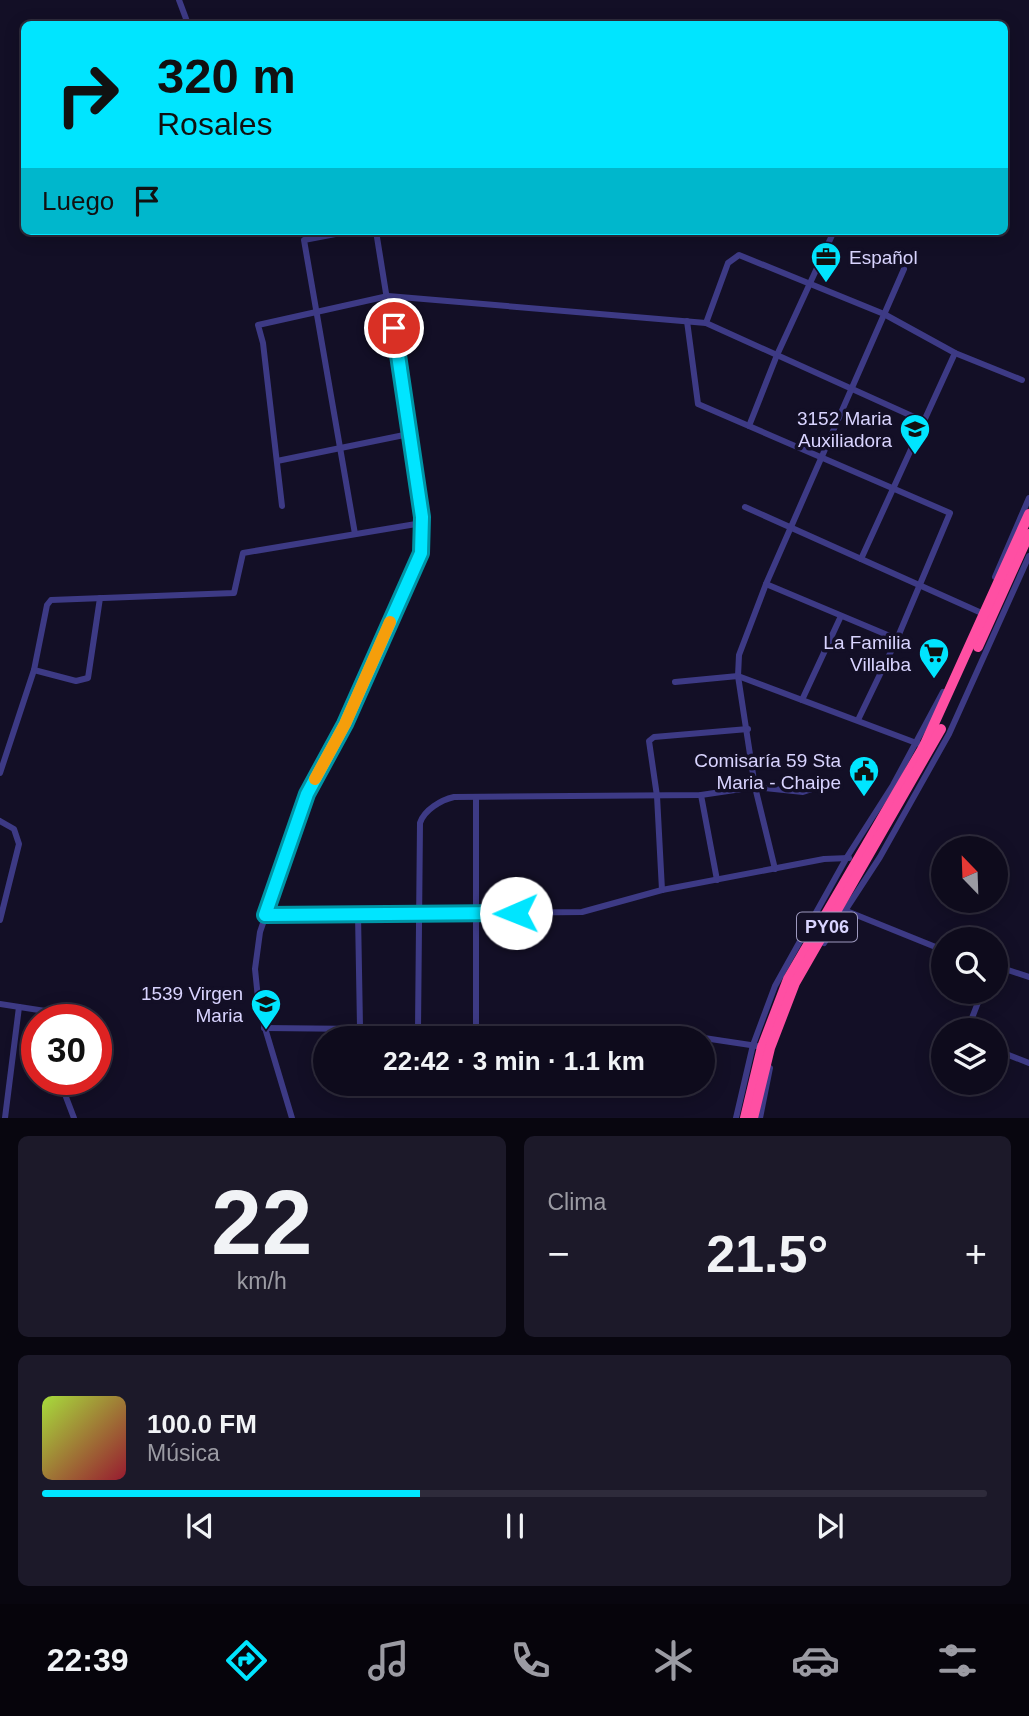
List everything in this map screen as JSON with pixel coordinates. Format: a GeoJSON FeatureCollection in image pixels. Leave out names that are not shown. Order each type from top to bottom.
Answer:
{"type":"FeatureCollection","features":[{"type":"Feature","properties":{"kind":"highway","name":"PY06"},"geometry":{"type":"LineString","coordinates":[[753,1118],[766,1059],[785,1007],[805,964],[841,909],[928,747],[1029,514]]}},
{"type":"Feature","properties":{"kind":"highway","name":"PY06"},"geometry":{"type":"LineString","coordinates":[[985,615],[1029,534]]}},
{"type":"Feature","properties":{"kind":"highway","name":"PY06"},"geometry":{"type":"LineString","coordinates":[[745,1118],[757,1046],[778,1001],[852,859],[863,849],[928,747]]}},
{"type":"Feature","properties":{"kind":"street"},"geometry":{"type":"LineString","coordinates":[[179,0],[187,21]]}},
{"type":"Feature","properties":{"kind":"street"},"geometry":{"type":"LineString","coordinates":[[330,235],[304,240],[355,534]]}},
{"type":"Feature","properties":{"kind":"street"},"geometry":{"type":"LineString","coordinates":[[292,1118],[264,1028],[255,969],[265,915],[307,794],[345,724],[421,553],[422,523],[410,434],[377,235]]}},
{"type":"Feature","properties":{"kind":"street"},"geometry":{"type":"LineString","coordinates":[[749,426],[777,355],[812,285],[832,235]]}},
{"type":"Feature","properties":{"kind":"street"},"geometry":{"type":"LineString","coordinates":[[705,323],[728,263],[739,255],[884,314],[955,354],[1022,380]]}},
{"type":"Feature","properties":{"kind":"street"},"geometry":{"type":"LineString","coordinates":[[775,869],[755,787],[738,676],[739,655],[766,584],[904,269]]}},
{"type":"Feature","properties":{"kind":"street"},"geometry":{"type":"LineString","coordinates":[[282,506],[263,343],[258,325],[388,296],[705,323],[923,421]]}},
{"type":"Feature","properties":{"kind":"street"},"geometry":{"type":"LineString","coordinates":[[687,321],[698,404],[894,486],[950,513],[897,639],[858,720]]}},
{"type":"Feature","properties":{"kind":"street"},"geometry":{"type":"LineString","coordinates":[[861,559],[955,354]]}},
{"type":"Feature","properties":{"kind":"street"},"geometry":{"type":"LineString","coordinates":[[277,461],[410,434]]}},
{"type":"Feature","properties":{"kind":"street"},"geometry":{"type":"LineString","coordinates":[[928,747],[949,681],[985,615],[1029,498]]}},
{"type":"Feature","properties":{"kind":"street"},"geometry":{"type":"LineString","coordinates":[[745,507],[985,615]]}},
{"type":"Feature","properties":{"kind":"street"},"geometry":{"type":"LineString","coordinates":[[0,772],[34,670],[48,601],[234,593],[243,554],[422,523]]}},
{"type":"Feature","properties":{"kind":"street"},"geometry":{"type":"LineString","coordinates":[[736,1118],[775,986],[852,859],[928,747],[1029,556]]}},
{"type":"Feature","properties":{"kind":"street"},"geometry":{"type":"LineString","coordinates":[[766,584],[897,639]]}},
{"type":"Feature","properties":{"kind":"street"},"geometry":{"type":"LineString","coordinates":[[34,670],[76,681],[88,678],[100,598]]}},
{"type":"Feature","properties":{"kind":"street"},"geometry":{"type":"LineString","coordinates":[[802,700],[841,616]]}},
{"type":"Feature","properties":{"kind":"street"},"geometry":{"type":"LineString","coordinates":[[675,682],[738,676],[928,747]]}},
{"type":"Feature","properties":{"kind":"street"},"geometry":{"type":"LineString","coordinates":[[662,890],[657,796],[648,744],[651,738],[748,729]]}},
{"type":"Feature","properties":{"kind":"street"},"geometry":{"type":"LineString","coordinates":[[418,1026],[422,817],[448,798],[701,795],[755,787],[803,792],[833,782]]}},
{"type":"Feature","properties":{"kind":"street"},"geometry":{"type":"LineString","coordinates":[[701,795],[717,880]]}},
{"type":"Feature","properties":{"kind":"street"},"geometry":{"type":"LineString","coordinates":[[476,797],[476,1026]]}},
{"type":"Feature","properties":{"kind":"street"},"geometry":{"type":"LineString","coordinates":[[0,821],[14,829],[19,844],[0,920]]}},
{"type":"Feature","properties":{"kind":"street"},"geometry":{"type":"LineString","coordinates":[[760,1118],[771,1064],[792,1001],[841,909],[861,861],[863,849]]}},
{"type":"Feature","properties":{"kind":"street"},"geometry":{"type":"LineString","coordinates":[[265,915],[582,912],[662,890],[775,869],[852,859]]}},
{"type":"Feature","properties":{"kind":"street"},"geometry":{"type":"LineString","coordinates":[[813,933],[841,909]]}},
{"type":"Feature","properties":{"kind":"street"},"geometry":{"type":"LineString","coordinates":[[841,909],[931,945]]}},
{"type":"Feature","properties":{"kind":"street"},"geometry":{"type":"LineString","coordinates":[[358,914],[360,1026]]}},
{"type":"Feature","properties":{"kind":"street"},"geometry":{"type":"LineString","coordinates":[[1008,970],[1029,977]]}},
{"type":"Feature","properties":{"kind":"street"},"geometry":{"type":"LineString","coordinates":[[0,1003],[19,1007],[5,1118]]}},
{"type":"Feature","properties":{"kind":"street"},"geometry":{"type":"LineString","coordinates":[[264,1028],[313,1027]]}},
{"type":"Feature","properties":{"kind":"street"},"geometry":{"type":"LineString","coordinates":[[715,1040],[757,1046]]}},
{"type":"Feature","properties":{"kind":"street"},"geometry":{"type":"LineString","coordinates":[[1008,1054],[1028,1060]]}},
{"type":"Feature","properties":{"kind":"street"},"geometry":{"type":"LineString","coordinates":[[66,1095],[74,1118]]}},
{"type":"Feature","properties":{"kind":"slow traffic"},"geometry":{"type":"LineString","coordinates":[[315,779],[345,724],[390,622]]}},
{"type":"Feature","properties":{"kind":"place","name":"Español"},"geometry":{"type":"Point","coordinates":[826,284]}},
{"type":"Feature","properties":{"kind":"place","name":"3152 Maria Auxiliadora"},"geometry":{"type":"Point","coordinates":[915,456]}},
{"type":"Feature","properties":{"kind":"place","name":"La Familia Villalba"},"geometry":{"type":"Point","coordinates":[934,680]}},
{"type":"Feature","properties":{"kind":"place","name":"Comisaría 59 Sta Maria - Chaipe"},"geometry":{"type":"Point","coordinates":[864,798]}},
{"type":"Feature","properties":{"kind":"place","name":"1539 Virgen Maria"},"geometry":{"type":"Point","coordinates":[266,1031]}},
{"type":"Feature","properties":{"kind":"route"},"geometry":{"type":"LineString","coordinates":[[394,328],[422,517],[421,553],[345,724],[307,794],[265,915],[516,913]]}}]}
